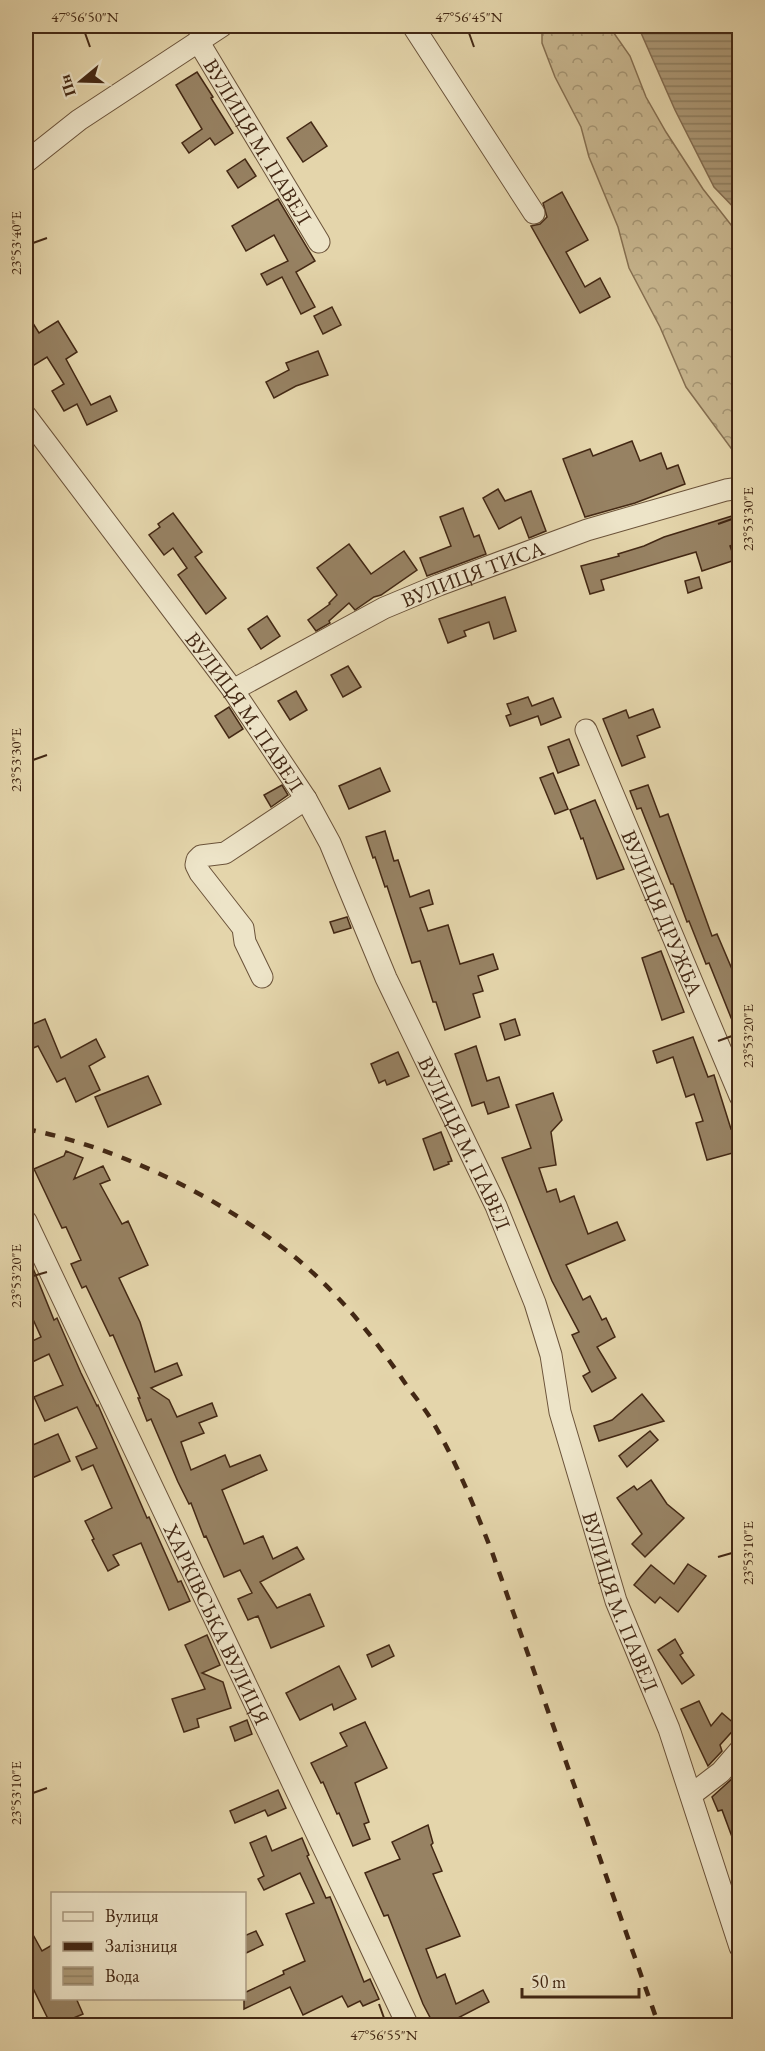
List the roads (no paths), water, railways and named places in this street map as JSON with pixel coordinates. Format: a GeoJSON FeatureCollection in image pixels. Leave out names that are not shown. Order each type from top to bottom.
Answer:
{"type":"FeatureCollection","features":[{"type":"Feature","properties":{"kind":"street"},"geometry":{"type":"LineString","coordinates":[[26,162],[79,120],[222,26]]}},
{"type":"Feature","properties":{"kind":"street"},"geometry":{"type":"LineString","coordinates":[[413,26],[534,213]]}},
{"type":"Feature","properties":{"kind":"street","name":"ВУЛИЦЯ М. ПАВЕЛ"},"geometry":{"type":"LineString","coordinates":[[198,41],[319,242]]}},
{"type":"Feature","properties":{"kind":"street","name":"ВУЛИЦЯ М. ПАВЕЛ"},"geometry":{"type":"LineString","coordinates":[[26,416],[233,690],[306,799],[330,843],[386,978],[496,1206],[535,1304],[551,1355],[560,1412],[616,1601],[669,1729],[740,1947]]}},
{"type":"Feature","properties":{"kind":"street","name":"ВУЛИЦЯ ТИСА"},"geometry":{"type":"LineString","coordinates":[[233,690],[384,608],[439,585],[587,530],[733,489]]}},
{"type":"Feature","properties":{"kind":"street","name":"ВУЛИЦЯ ДРУЖБА"},"geometry":{"type":"LineString","coordinates":[[586,730],[740,1096]]}},
{"type":"Feature","properties":{"kind":"street"},"geometry":{"type":"LineString","coordinates":[[262,977],[245,942],[243,928],[200,873],[197,860],[201,856],[225,853],[306,799]]}},
{"type":"Feature","properties":{"kind":"street","name":"ХАРКІВСЬКА ВУЛИЦЯ"},"geometry":{"type":"LineString","coordinates":[[26,1221],[408,2025]]}},
{"type":"Feature","properties":{"kind":"street"},"geometry":{"type":"LineString","coordinates":[[691,1795],[721,1772],[740,1750]]}},
{"type":"Feature","properties":{"kind":"water"},"geometry":{"type":"Polygon","coordinates":[[[638,26],[739,26],[739,213],[714,187],[675,110],[638,26]]]}},
{"type":"Feature","properties":{"kind":"railway"},"geometry":{"type":"LineString","coordinates":[[26,1129],[61,1137],[131,1161],[199,1194],[262,1233],[308,1268],[353,1314],[424,1409],[458,1471],[492,1552],[659,2026]]}}]}
